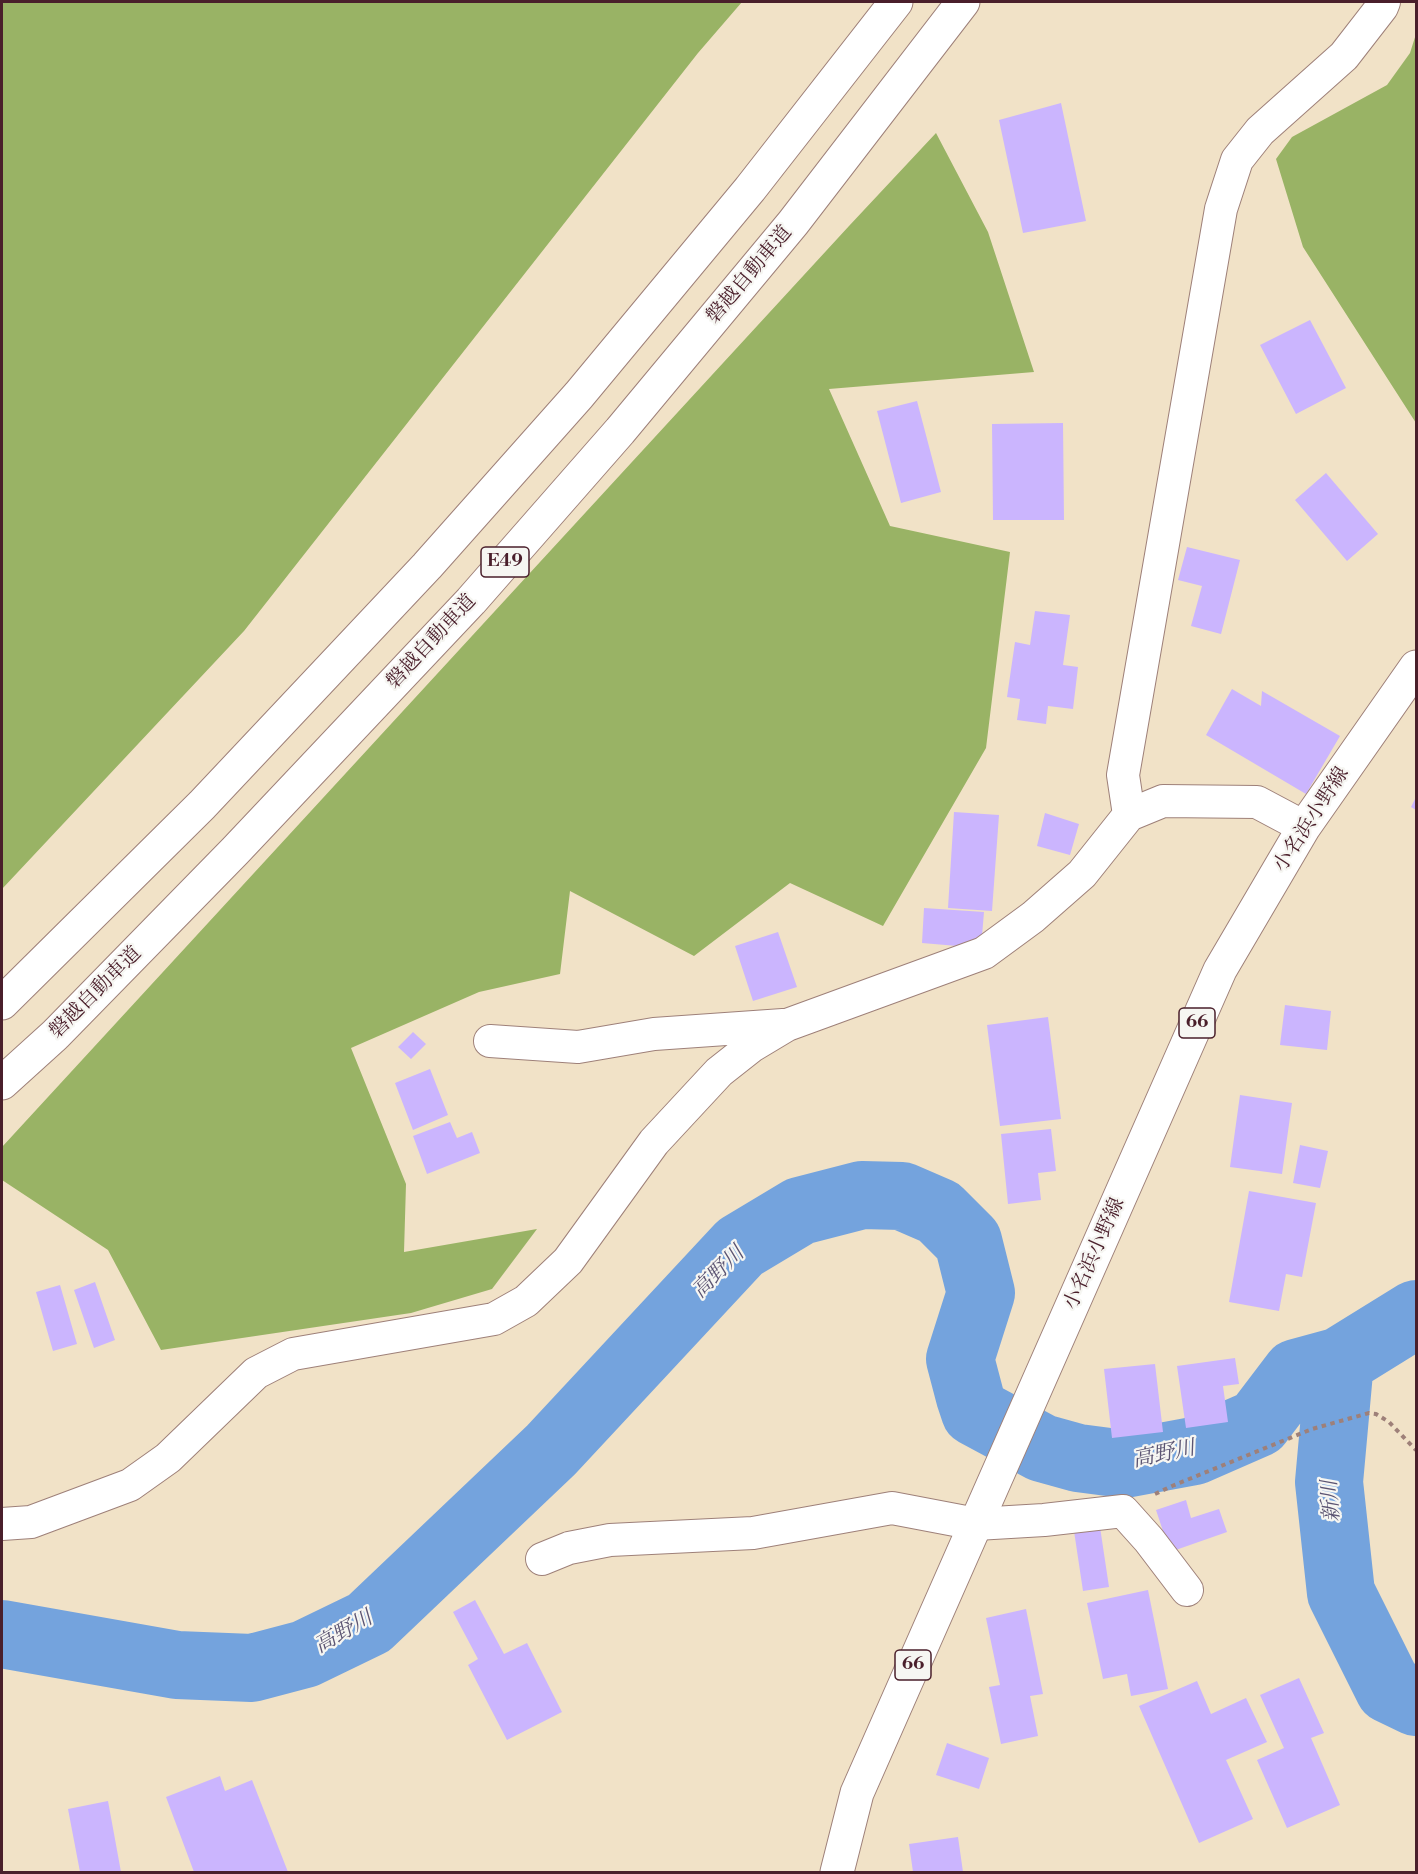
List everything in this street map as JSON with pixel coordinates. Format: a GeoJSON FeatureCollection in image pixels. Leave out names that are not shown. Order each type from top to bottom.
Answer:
{"type":"FeatureCollection","features":[{"type":"Feature","properties":{"kind":"main road","name":"E49"},"geometry":{"type":"LineString","coordinates":[[2,1003],[202,805],[427,566],[579,395],[750,189],[896,2]]}},
{"type":"Feature","properties":{"kind":"main road","name":"磐越自動車道"},"geometry":{"type":"LineString","coordinates":[[2,1083],[64,1027],[235,851],[471,601],[620,432],[786,232],[963,2]]}},
{"type":"Feature","properties":{"kind":"main road","name":"小名浜小野線"},"geometry":{"type":"LineString","coordinates":[[837,1872],[857,1793],[1220,970],[1304,827],[1416,667]]}},
{"type":"Feature","properties":{"kind":"street"},"geometry":{"type":"LineString","coordinates":[[1129,815],[1123,775],[1221,209],[1237,160],[1260,131],[1344,56],[1384,2]]}},
{"type":"Feature","properties":{"kind":"street"},"geometry":{"type":"LineString","coordinates":[[2,1524],[31,1522],[130,1485],[168,1458],[256,1373],[293,1354],[494,1319],[526,1301],[568,1261],[654,1142],[719,1072],[752,1046],[787,1025],[984,953],[1032,917],[1082,874],[1129,815],[1163,801],[1257,802],[1304,827]]}},
{"type":"Feature","properties":{"kind":"street"},"geometry":{"type":"LineString","coordinates":[[490,1041],[578,1047],[654,1034],[787,1025]]}},
{"type":"Feature","properties":{"kind":"street"},"geometry":{"type":"LineString","coordinates":[[542,1559],[569,1548],[610,1540],[753,1533],[892,1508],[976,1524],[1044,1520],[1123,1511],[1149,1540],[1187,1590]]}},
{"type":"Feature","properties":{"kind":"path"},"geometry":{"type":"LineString","coordinates":[[1123,1511],[1172,1486],[1312,1429],[1369,1413],[1376,1414],[1389,1422],[1416,1450]]}},
{"type":"Feature","properties":{"kind":"green space"},"geometry":{"type":"Polygon","coordinates":[[[2,2],[742,2],[698,53],[244,631],[2,889],[2,2]]]}},
{"type":"Feature","properties":{"kind":"green space"},"geometry":{"type":"Polygon","coordinates":[[[1416,34],[1416,423],[1303,247],[1276,159],[1292,137],[1387,85],[1410,53],[1416,34]]]}},
{"type":"Feature","properties":{"kind":"green space"},"geometry":{"type":"Polygon","coordinates":[[[936,133],[988,232],[1034,372],[829,389],[890,526],[1010,552],[986,748],[883,926],[790,883],[694,956],[570,891],[560,974],[479,992],[351,1048],[406,1184],[404,1252],[537,1229],[492,1289],[411,1313],[161,1350],[108,1250],[2,1180],[2,1147],[936,133]]]}},
{"type":"Feature","properties":{"kind":"building"},"geometry":{"type":"Polygon","coordinates":[[[1061,103],[1086,221],[1023,233],[999,120],[1061,103]]]}},
{"type":"Feature","properties":{"kind":"building"},"geometry":{"type":"Polygon","coordinates":[[[1310,320],[1346,388],[1296,414],[1260,345],[1310,320]]]}},
{"type":"Feature","properties":{"kind":"building"},"geometry":{"type":"Polygon","coordinates":[[[917,401],[941,492],[901,503],[877,411],[917,401]]]}},
{"type":"Feature","properties":{"kind":"building"},"geometry":{"type":"Polygon","coordinates":[[[1063,423],[1064,520],[993,520],[992,424],[1063,423]]]}},
{"type":"Feature","properties":{"kind":"building"},"geometry":{"type":"Polygon","coordinates":[[[1326,473],[1378,534],[1347,561],[1295,500],[1326,473]]]}},
{"type":"Feature","properties":{"kind":"building"},"geometry":{"type":"Polygon","coordinates":[[[1187,547],[1240,560],[1221,634],[1191,626],[1202,586],[1178,580],[1187,547]]]}},
{"type":"Feature","properties":{"kind":"building"},"geometry":{"type":"Polygon","coordinates":[[[1035,611],[1070,615],[1063,665],[1078,667],[1073,709],[1048,706],[1046,724],[1017,720],[1020,699],[1007,697],[1015,642],[1030,645],[1035,611]]]}},
{"type":"Feature","properties":{"kind":"building"},"geometry":{"type":"Polygon","coordinates":[[[1232,689],[1261,706],[1262,691],[1340,736],[1306,794],[1206,735],[1232,689]]]}},
{"type":"Feature","properties":{"kind":"building"},"geometry":{"type":"Polygon","coordinates":[[[1416,797],[1416,810],[1411,807],[1416,797]]]}},
{"type":"Feature","properties":{"kind":"building"},"geometry":{"type":"Polygon","coordinates":[[[954,812],[999,815],[992,911],[948,908],[954,812]]]}},
{"type":"Feature","properties":{"kind":"building"},"geometry":{"type":"Polygon","coordinates":[[[1045,813],[1079,824],[1070,855],[1037,846],[1045,813]]]}},
{"type":"Feature","properties":{"kind":"building"},"geometry":{"type":"Polygon","coordinates":[[[924,908],[984,912],[981,948],[922,943],[924,908]]]}},
{"type":"Feature","properties":{"kind":"building"},"geometry":{"type":"Polygon","coordinates":[[[778,932],[797,987],[753,1001],[735,946],[778,932]]]}},
{"type":"Feature","properties":{"kind":"building"},"geometry":{"type":"Polygon","coordinates":[[[1285,1005],[1331,1011],[1327,1050],[1280,1045],[1285,1005]]]}},
{"type":"Feature","properties":{"kind":"building"},"geometry":{"type":"Polygon","coordinates":[[[1048,1017],[1061,1119],[1000,1126],[987,1025],[1048,1017]]]}},
{"type":"Feature","properties":{"kind":"building"},"geometry":{"type":"Polygon","coordinates":[[[413,1032],[426,1044],[411,1059],[398,1047],[413,1032]]]}},
{"type":"Feature","properties":{"kind":"building"},"geometry":{"type":"Polygon","coordinates":[[[430,1069],[448,1115],[413,1130],[395,1083],[430,1069]]]}},
{"type":"Feature","properties":{"kind":"building"},"geometry":{"type":"Polygon","coordinates":[[[1240,1095],[1292,1103],[1282,1174],[1230,1167],[1240,1095]]]}},
{"type":"Feature","properties":{"kind":"building"},"geometry":{"type":"Polygon","coordinates":[[[450,1122],[457,1138],[472,1132],[480,1153],[427,1174],[413,1136],[450,1122]]]}},
{"type":"Feature","properties":{"kind":"building"},"geometry":{"type":"Polygon","coordinates":[[[1051,1129],[1056,1171],[1038,1173],[1041,1200],[1008,1204],[1001,1134],[1051,1129]]]}},
{"type":"Feature","properties":{"kind":"building"},"geometry":{"type":"Polygon","coordinates":[[[1300,1145],[1328,1151],[1320,1188],[1293,1183],[1300,1145]]]}},
{"type":"Feature","properties":{"kind":"building"},"geometry":{"type":"Polygon","coordinates":[[[1249,1191],[1316,1203],[1302,1277],[1286,1274],[1279,1311],[1229,1302],[1249,1191]]]}},
{"type":"Feature","properties":{"kind":"building"},"geometry":{"type":"Polygon","coordinates":[[[95,1282],[115,1340],[94,1348],[74,1290],[95,1282]]]}},
{"type":"Feature","properties":{"kind":"building"},"geometry":{"type":"Polygon","coordinates":[[[60,1285],[77,1344],[53,1351],[36,1292],[60,1285]]]}},
{"type":"Feature","properties":{"kind":"building"},"geometry":{"type":"Polygon","coordinates":[[[1235,1358],[1239,1384],[1223,1386],[1228,1422],[1186,1428],[1177,1366],[1235,1358]]]}},
{"type":"Feature","properties":{"kind":"building"},"geometry":{"type":"Polygon","coordinates":[[[1155,1364],[1163,1432],[1112,1438],[1104,1369],[1155,1364]]]}},
{"type":"Feature","properties":{"kind":"building"},"geometry":{"type":"Polygon","coordinates":[[[1186,1500],[1191,1518],[1219,1509],[1227,1532],[1170,1552],[1156,1510],[1186,1500]]]}},
{"type":"Feature","properties":{"kind":"building"},"geometry":{"type":"Polygon","coordinates":[[[1100,1527],[1109,1587],[1083,1591],[1074,1531],[1100,1527]]]}},
{"type":"Feature","properties":{"kind":"building"},"geometry":{"type":"Polygon","coordinates":[[[1148,1590],[1168,1689],[1131,1696],[1127,1674],[1103,1679],[1087,1603],[1148,1590]]]}},
{"type":"Feature","properties":{"kind":"building"},"geometry":{"type":"Polygon","coordinates":[[[475,1600],[504,1654],[527,1643],[562,1712],[507,1740],[468,1665],[478,1659],[453,1612],[475,1600]]]}},
{"type":"Feature","properties":{"kind":"building"},"geometry":{"type":"Polygon","coordinates":[[[1026,1609],[1043,1694],[1030,1696],[1038,1736],[1001,1744],[989,1687],[1000,1685],[986,1618],[1026,1609]]]}},
{"type":"Feature","properties":{"kind":"building"},"geometry":{"type":"Polygon","coordinates":[[[1299,1678],[1324,1733],[1311,1738],[1340,1805],[1287,1828],[1257,1760],[1284,1748],[1260,1695],[1299,1678]]]}},
{"type":"Feature","properties":{"kind":"building"},"geometry":{"type":"Polygon","coordinates":[[[1197,1681],[1211,1714],[1246,1698],[1267,1742],[1226,1760],[1253,1819],[1199,1843],[1139,1706],[1197,1681]]]}},
{"type":"Feature","properties":{"kind":"building"},"geometry":{"type":"Polygon","coordinates":[[[947,1743],[989,1758],[979,1789],[936,1775],[947,1743]]]}},
{"type":"Feature","properties":{"kind":"building"},"geometry":{"type":"Polygon","coordinates":[[[220,1776],[225,1791],[252,1780],[288,1872],[194,1872],[166,1797],[220,1776]]]}},
{"type":"Feature","properties":{"kind":"building"},"geometry":{"type":"Polygon","coordinates":[[[108,1801],[121,1872],[80,1872],[68,1809],[108,1801]]]}},
{"type":"Feature","properties":{"kind":"building"},"geometry":{"type":"Polygon","coordinates":[[[958,1837],[963,1872],[913,1872],[909,1844],[958,1837]]]}},
{"type":"Feature","properties":{"kind":"waterway","name":"高野川"},"geometry":{"type":"LineString","coordinates":[[2,1634],[177,1665],[252,1668],[305,1654],[369,1623],[551,1450],[740,1247],[800,1211],[862,1195],[902,1196],[939,1212],[968,1241],[981,1293],[960,1359],[975,1412],[1042,1448],[1078,1458],[1124,1464],[1194,1451],[1258,1423],[1296,1373],[1340,1361],[1416,1314]]}},
{"type":"Feature","properties":{"kind":"waterway","name":"新川"},"geometry":{"type":"LineString","coordinates":[[1340,1361],[1329,1482],[1341,1593],[1389,1689],[1416,1702]]}}]}
